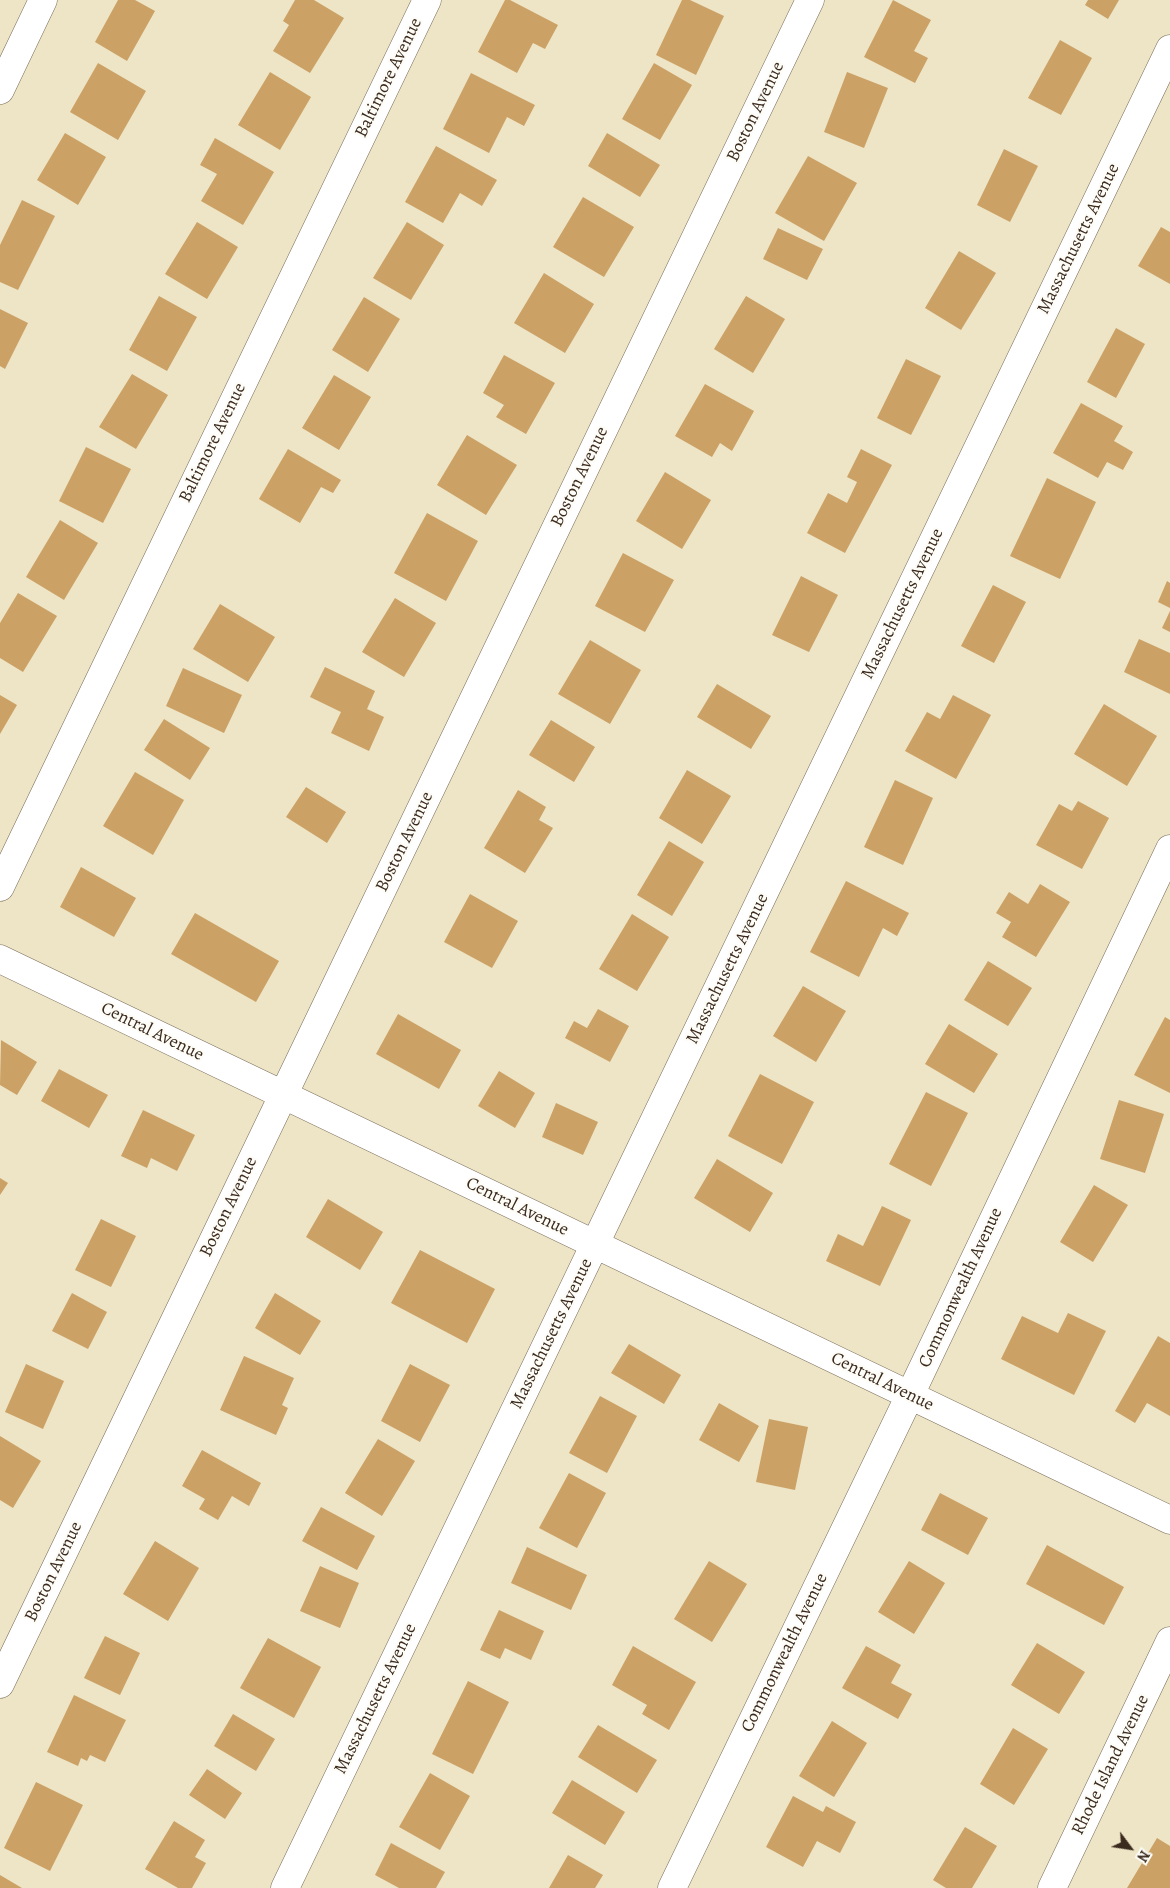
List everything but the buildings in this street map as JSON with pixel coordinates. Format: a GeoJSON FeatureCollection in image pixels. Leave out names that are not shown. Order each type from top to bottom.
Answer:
{"type":"FeatureCollection","features":[{"type":"Feature","properties":{"kind":"street"},"geometry":{"type":"LineString","coordinates":[[0,90],[43,0]]}},
{"type":"Feature","properties":{"kind":"street","name":"Baltimore Avenue"},"geometry":{"type":"LineString","coordinates":[[0,887],[427,0]]}},
{"type":"Feature","properties":{"kind":"street","name":"Boston Avenue"},"geometry":{"type":"LineString","coordinates":[[0,1684],[810,0]]}},
{"type":"Feature","properties":{"kind":"street","name":"Massachusetts Avenue"},"geometry":{"type":"LineString","coordinates":[[285,1888],[1170,49]]}},
{"type":"Feature","properties":{"kind":"street","name":"Commonwealth Avenue"},"geometry":{"type":"LineString","coordinates":[[672,1888],[910,1395],[1170,849]]}},
{"type":"Feature","properties":{"kind":"street","name":"Central Avenue"},"geometry":{"type":"LineString","coordinates":[[0,958],[1170,1520]]}},
{"type":"Feature","properties":{"kind":"street","name":"Rhode Island Avenue"},"geometry":{"type":"LineString","coordinates":[[1052,1888],[1170,1641]]}}]}
